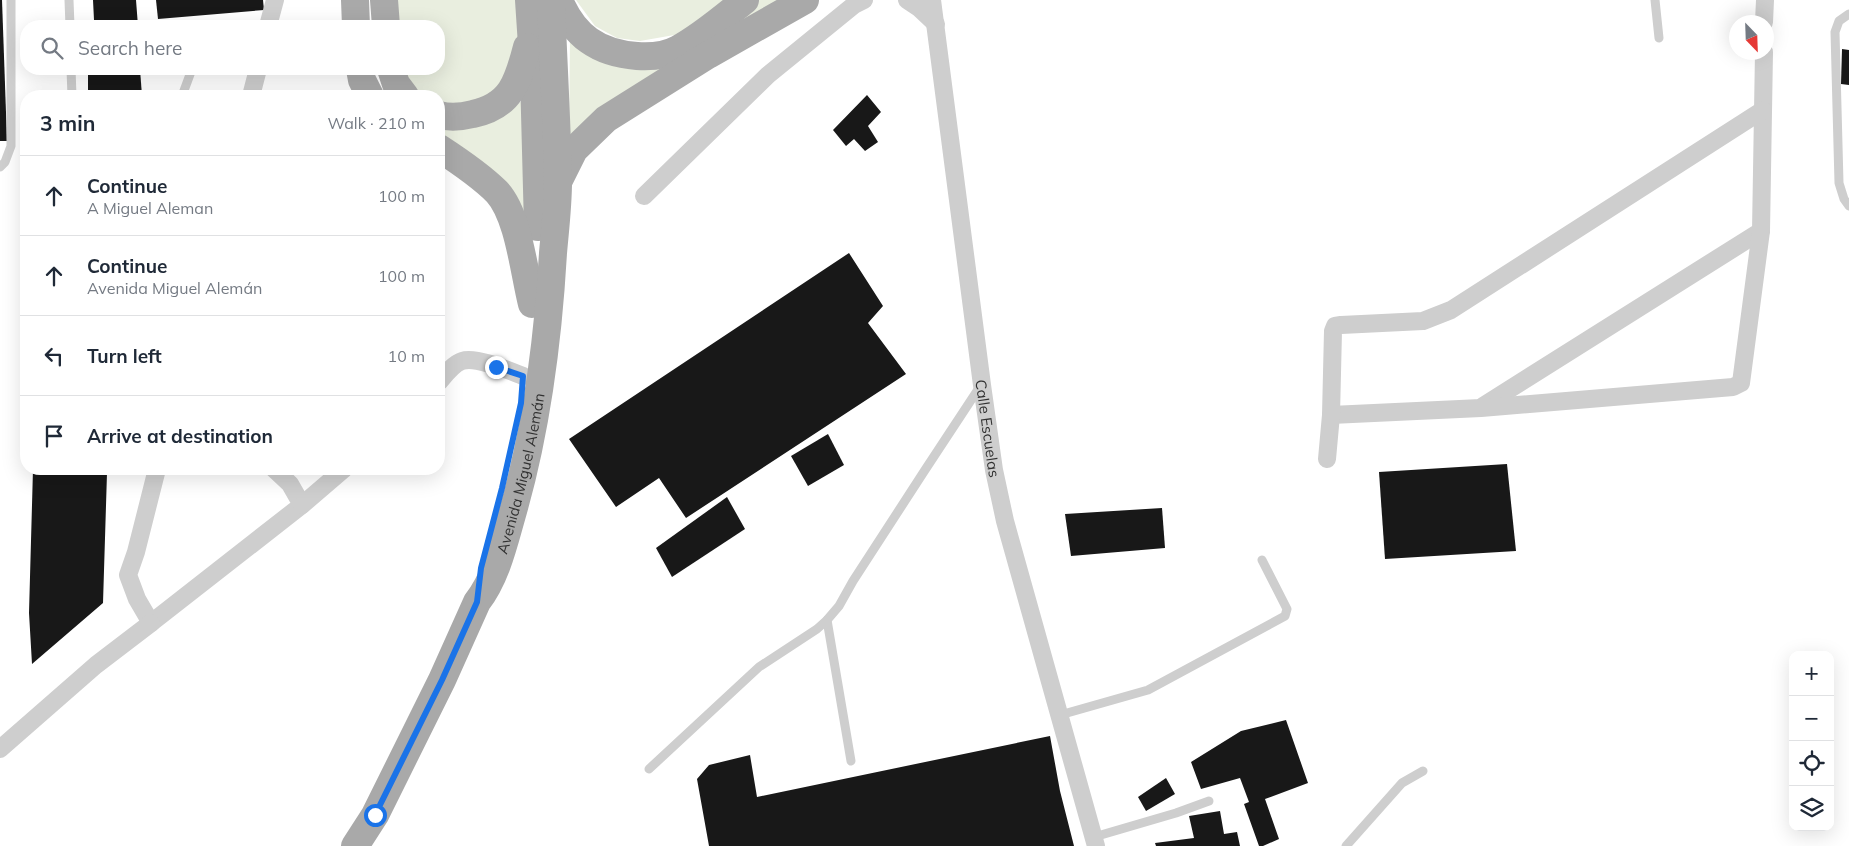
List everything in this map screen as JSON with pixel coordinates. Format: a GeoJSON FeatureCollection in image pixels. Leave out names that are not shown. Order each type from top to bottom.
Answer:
{"type":"FeatureCollection","features":[{"type":"Feature","properties":{"kind":"main road"},"geometry":{"type":"LineString","coordinates":[[355,0],[356,20]]}},
{"type":"Feature","properties":{"kind":"main road"},"geometry":{"type":"LineString","coordinates":[[384,0],[386,20]]}},
{"type":"Feature","properties":{"kind":"main road","name":"Avenida Miguel Alemán"},"geometry":{"type":"LineString","coordinates":[[510,490],[532,304],[539,219],[534,75],[529,0]]}},
{"type":"Feature","properties":{"kind":"main road","name":"Avenida Miguel Alemán"},"geometry":{"type":"LineString","coordinates":[[355,846],[380,807],[442,680],[477,602],[481,568],[535,416],[549,320],[558,183],[551,0]]}},
{"type":"Feature","properties":{"kind":"main road"},"geometry":{"type":"LineString","coordinates":[[559,0],[566,16],[582,36],[602,49],[623,55],[652,57],[676,50],[746,0]]}},
{"type":"Feature","properties":{"kind":"main road"},"geometry":{"type":"LineString","coordinates":[[558,183],[574,150],[606,119],[708,55],[805,0]]}},
{"type":"Feature","properties":{"kind":"main road"},"geometry":{"type":"LineString","coordinates":[[445,116],[460,117],[487,111],[504,100],[516,80],[531,32]]}},
{"type":"Feature","properties":{"kind":"main road"},"geometry":{"type":"LineString","coordinates":[[361,75],[367,90]]}},
{"type":"Feature","properties":{"kind":"main road"},"geometry":{"type":"LineString","coordinates":[[393,75],[400,90]]}},
{"type":"Feature","properties":{"kind":"main road"},"geometry":{"type":"LineString","coordinates":[[445,152],[460,161],[498,193],[515,226],[532,304]]}},
{"type":"Feature","properties":{"kind":"street"},"geometry":{"type":"LineString","coordinates":[[270,20],[275,0]]}},
{"type":"Feature","properties":{"kind":"street"},"geometry":{"type":"LineString","coordinates":[[644,196],[768,75],[854,5],[864,0]]}},
{"type":"Feature","properties":{"kind":"street"},"geometry":{"type":"LineString","coordinates":[[908,0],[920,8],[936,24]]}},
{"type":"Feature","properties":{"kind":"street","name":"Calle Escuelas"},"geometry":{"type":"LineString","coordinates":[[932,0],[994,470],[1006,521],[1095,842]]}},
{"type":"Feature","properties":{"kind":"street"},"geometry":{"type":"LineString","coordinates":[[1764,15],[1765,0]]}},
{"type":"Feature","properties":{"kind":"street"},"geometry":{"type":"LineString","coordinates":[[1331,415],[1481,408],[1739,385],[1743,378],[1761,231],[1764,60]]}},
{"type":"Feature","properties":{"kind":"street"},"geometry":{"type":"LineString","coordinates":[[253,90],[256,75]]}},
{"type":"Feature","properties":{"kind":"street"},"geometry":{"type":"LineString","coordinates":[[1327,459],[1331,415],[1333,331],[1335,326],[1341,324],[1424,321],[1451,310],[1763,110]]}},
{"type":"Feature","properties":{"kind":"street"},"geometry":{"type":"LineString","coordinates":[[1481,408],[1761,231]]}},
{"type":"Feature","properties":{"kind":"street"},"geometry":{"type":"LineString","coordinates":[[445,376],[463,360],[474,360],[523,376]]}},
{"type":"Feature","properties":{"kind":"street"},"geometry":{"type":"LineString","coordinates":[[150,623],[137,599],[128,574],[136,552],[155,475]]}},
{"type":"Feature","properties":{"kind":"street"},"geometry":{"type":"LineString","coordinates":[[280,475],[290,484],[302,505]]}},
{"type":"Feature","properties":{"kind":"street"},"geometry":{"type":"LineString","coordinates":[[0,749],[96,665],[302,505],[337,475]]}},
{"type":"Feature","properties":{"kind":"lane"},"geometry":{"type":"LineString","coordinates":[[0,167],[11,146],[11,0]]}},
{"type":"Feature","properties":{"kind":"lane"},"geometry":{"type":"LineString","coordinates":[[69,0],[70,20]]}},
{"type":"Feature","properties":{"kind":"lane"},"geometry":{"type":"LineString","coordinates":[[1655,0],[1659,38]]}},
{"type":"Feature","properties":{"kind":"lane"},"geometry":{"type":"LineString","coordinates":[[1849,14],[1839,21],[1835,32],[1839,183],[1844,199],[1849,206]]}},
{"type":"Feature","properties":{"kind":"lane"},"geometry":{"type":"LineString","coordinates":[[71,75],[72,90]]}},
{"type":"Feature","properties":{"kind":"lane"},"geometry":{"type":"LineString","coordinates":[[184,90],[190,75]]}},
{"type":"Feature","properties":{"kind":"lane"},"geometry":{"type":"LineString","coordinates":[[648,769],[759,667],[817,629],[827,620],[839,606],[924,470],[982,385]]}},
{"type":"Feature","properties":{"kind":"lane"},"geometry":{"type":"LineString","coordinates":[[1060,714],[1148,690],[1285,616],[1287,610],[1262,560]]}},
{"type":"Feature","properties":{"kind":"lane"},"geometry":{"type":"LineString","coordinates":[[827,620],[851,761]]}},
{"type":"Feature","properties":{"kind":"lane"},"geometry":{"type":"LineString","coordinates":[[1346,846],[1402,783],[1422,771]]}},
{"type":"Feature","properties":{"kind":"lane"},"geometry":{"type":"LineString","coordinates":[[1095,842],[1209,802]]}},
{"type":"Feature","properties":{"kind":"shaded area"},"geometry":{"type":"Polygon","coordinates":[[[397,0],[518,0],[521,28],[503,90],[466,107],[445,105],[445,90],[415,90],[406,75],[445,75],[445,20],[397,20],[397,0]]]}},
{"type":"Feature","properties":{"kind":"shaded area"},"geometry":{"type":"Polygon","coordinates":[[[576,0],[725,0],[680,34],[640,41],[617,38],[595,26],[576,0]]]}},
{"type":"Feature","properties":{"kind":"shaded area"},"geometry":{"type":"Polygon","coordinates":[[[759,0],[784,0],[569,137],[570,36],[609,56],[712,36],[759,0]]]}},
{"type":"Feature","properties":{"kind":"shaded area"},"geometry":{"type":"Polygon","coordinates":[[[523,100],[526,223],[445,143],[445,124],[500,118],[523,100]]]}},
{"type":"Feature","properties":{"kind":"building"},"geometry":{"type":"Polygon","coordinates":[[[0,0],[2,0],[7,141],[0,141],[0,0]]]}},
{"type":"Feature","properties":{"kind":"building"},"geometry":{"type":"Polygon","coordinates":[[[93,0],[136,0],[138,20],[94,20],[93,0]]]}},
{"type":"Feature","properties":{"kind":"building"},"geometry":{"type":"Polygon","coordinates":[[[156,0],[263,0],[264,10],[158,19],[156,0]]]}},
{"type":"Feature","properties":{"kind":"building"},"geometry":{"type":"Polygon","coordinates":[[[1842,49],[1849,50],[1849,85],[1841,84],[1842,49]]]}},
{"type":"Feature","properties":{"kind":"building"},"geometry":{"type":"Polygon","coordinates":[[[88,75],[140,75],[142,90],[88,90],[88,75]]]}},
{"type":"Feature","properties":{"kind":"building"},"geometry":{"type":"Polygon","coordinates":[[[867,95],[881,112],[868,126],[878,142],[865,151],[854,139],[846,146],[833,130],[867,95]]]}},
{"type":"Feature","properties":{"kind":"building"},"geometry":{"type":"Polygon","coordinates":[[[849,253],[883,306],[868,323],[906,374],[686,518],[659,478],[616,507],[569,439],[849,253]]]}},
{"type":"Feature","properties":{"kind":"building"},"geometry":{"type":"Polygon","coordinates":[[[828,434],[844,465],[808,486],[791,456],[828,434]]]}},
{"type":"Feature","properties":{"kind":"building"},"geometry":{"type":"Polygon","coordinates":[[[1507,464],[1516,551],[1385,559],[1379,472],[1507,464]]]}},
{"type":"Feature","properties":{"kind":"building"},"geometry":{"type":"Polygon","coordinates":[[[33,475],[107,475],[103,603],[32,664],[29,613],[33,475]]]}},
{"type":"Feature","properties":{"kind":"building"},"geometry":{"type":"Polygon","coordinates":[[[727,497],[745,529],[672,577],[656,548],[727,497]]]}},
{"type":"Feature","properties":{"kind":"building"},"geometry":{"type":"Polygon","coordinates":[[[1162,508],[1165,548],[1071,556],[1065,514],[1162,508]]]}},
{"type":"Feature","properties":{"kind":"building"},"geometry":{"type":"Polygon","coordinates":[[[1286,720],[1308,783],[1265,799],[1279,839],[1259,846],[1244,804],[1249,802],[1240,778],[1201,789],[1191,762],[1241,731],[1286,720]]]}},
{"type":"Feature","properties":{"kind":"building"},"geometry":{"type":"Polygon","coordinates":[[[1050,736],[1060,791],[1074,846],[709,846],[697,779],[709,765],[750,755],[757,797],[1050,736]]]}},
{"type":"Feature","properties":{"kind":"building"},"geometry":{"type":"Polygon","coordinates":[[[1166,778],[1175,794],[1146,811],[1138,797],[1166,778]]]}},
{"type":"Feature","properties":{"kind":"building"},"geometry":{"type":"Polygon","coordinates":[[[1220,811],[1224,834],[1237,832],[1240,846],[1156,846],[1155,843],[1194,838],[1189,816],[1220,811]]]}},
{"type":"Feature","properties":{"kind":"route"},"geometry":{"type":"LineString","coordinates":[[375,815],[442,680],[477,602],[481,568],[502,488],[521,403],[523,376],[496,367]]}}]}
